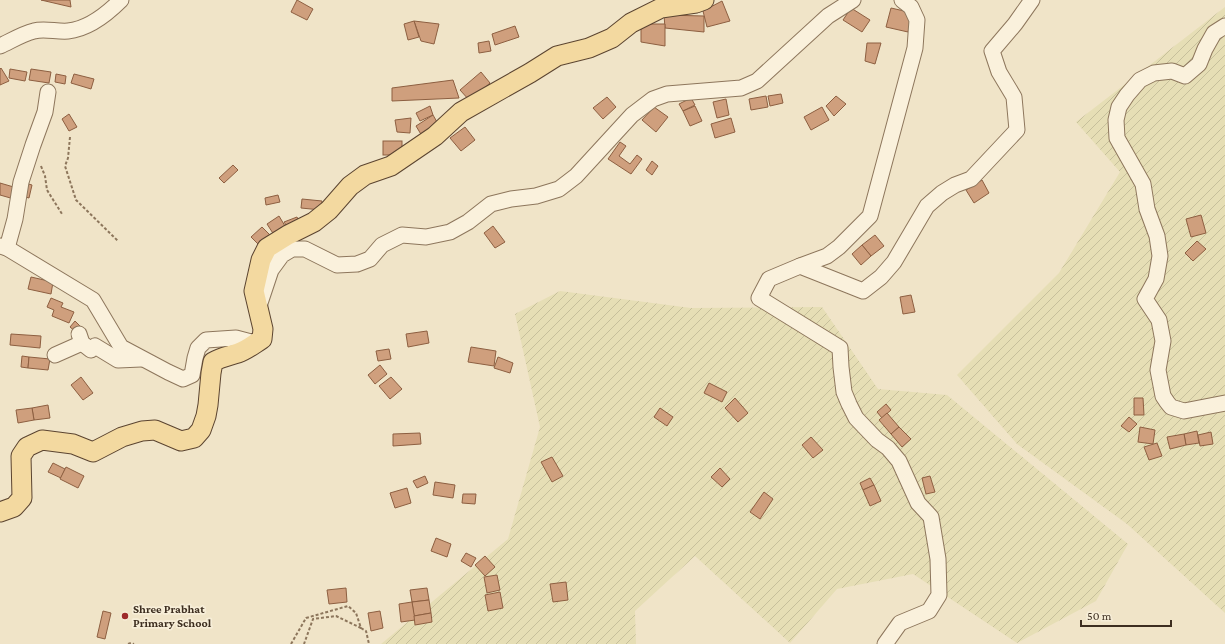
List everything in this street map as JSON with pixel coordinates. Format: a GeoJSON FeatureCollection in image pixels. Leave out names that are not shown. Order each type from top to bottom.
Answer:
{"type":"FeatureCollection","features":[{"type":"Feature","properties":{"kind":"main road"},"geometry":{"type":"LineString","coordinates":[[0,512],[14,507],[22,498],[21,456],[27,447],[42,440],[73,444],[93,452],[122,437],[142,431],[155,430],[181,441],[194,438],[201,430],[206,416],[213,362],[219,358],[237,354],[251,347],[262,339],[263,330],[254,291],[261,260],[267,248],[288,235],[314,222],[329,210],[355,182],[365,176],[391,166],[435,136],[461,112],[557,56],[589,48],[612,38],[631,23],[661,8],[696,3],[704,0]]}},
{"type":"Feature","properties":{"kind":"street"},"geometry":{"type":"LineString","coordinates":[[0,46],[35,30],[68,31],[83,27],[108,12],[120,0]]}},
{"type":"Feature","properties":{"kind":"street"},"geometry":{"type":"LineString","coordinates":[[258,309],[271,270],[282,255],[292,249],[305,249],[337,265],[357,264],[370,259],[382,244],[402,235],[426,237],[450,232],[468,222],[491,204],[511,199],[536,196],[559,189],[576,176],[632,114],[653,99],[667,94],[741,88],[757,81],[828,16],[853,0]]}},
{"type":"Feature","properties":{"kind":"street"},"geometry":{"type":"LineString","coordinates":[[885,644],[900,623],[929,611],[939,595],[938,559],[931,517],[918,502],[899,461],[888,448],[877,440],[856,418],[848,404],[844,392],[840,348],[759,298],[769,279],[827,256],[839,247],[870,216],[915,48],[917,20],[911,7],[902,0]]}},
{"type":"Feature","properties":{"kind":"street"},"geometry":{"type":"LineString","coordinates":[[800,266],[864,291],[881,277],[894,262],[927,206],[942,193],[955,185],[971,179],[1016,130],[1014,97],[999,72],[992,51],[1015,24],[1032,0]]}},
{"type":"Feature","properties":{"kind":"street"},"geometry":{"type":"LineString","coordinates":[[1225,26],[1214,33],[1199,64],[1185,76],[1172,72],[1154,73],[1140,80],[1119,107],[1116,120],[1117,138],[1143,184],[1146,209],[1157,236],[1160,256],[1156,279],[1145,300],[1159,320],[1163,341],[1158,370],[1163,396],[1172,407],[1184,411],[1225,403]]}},
{"type":"Feature","properties":{"kind":"street"},"geometry":{"type":"LineString","coordinates":[[48,92],[45,112],[21,182],[15,219],[4,247],[93,300],[121,347],[168,372],[183,378],[192,375],[198,348],[206,340],[236,338],[255,343]]}},
{"type":"Feature","properties":{"kind":"street"},"geometry":{"type":"LineString","coordinates":[[55,355],[80,339],[91,350],[95,346],[118,360],[142,358]]}},
{"type":"Feature","properties":{"kind":"path"},"geometry":{"type":"LineString","coordinates":[[70,137],[68,158],[65,166],[76,200],[118,241]]}},
{"type":"Feature","properties":{"kind":"path"},"geometry":{"type":"LineString","coordinates":[[29,156],[41,165],[48,190],[62,214]]}},
{"type":"Feature","properties":{"kind":"path"},"geometry":{"type":"LineString","coordinates":[[291,644],[306,618],[348,606],[356,613],[361,628]]}},
{"type":"Feature","properties":{"kind":"path"},"geometry":{"type":"LineString","coordinates":[[304,644],[313,619],[336,616],[366,632],[369,644]]}},
{"type":"Feature","properties":{"kind":"path"},"geometry":{"type":"LineString","coordinates":[[128,644],[134,644]]}},
{"type":"Feature","properties":{"kind":"shaded area"},"geometry":{"type":"Polygon","coordinates":[[[1225,7],[1225,613],[1127,524],[1017,444],[957,375],[1059,273],[1120,172],[1076,122],[1225,7]]]}},
{"type":"Feature","properties":{"kind":"shaded area"},"geometry":{"type":"Polygon","coordinates":[[[560,291],[691,308],[822,307],[878,389],[947,395],[1128,544],[1096,601],[1017,643],[913,574],[837,589],[790,643],[695,556],[635,611],[636,644],[381,644],[508,539],[540,427],[515,314],[560,291]]]}},
{"type":"Feature","properties":{"kind":"building"},"geometry":{"type":"Polygon","coordinates":[[[41,0],[70,0],[71,7],[41,0]]]}},
{"type":"Feature","properties":{"kind":"building"},"geometry":{"type":"Polygon","coordinates":[[[297,0],[313,9],[307,20],[291,12],[297,0]]]}},
{"type":"Feature","properties":{"kind":"building"},"geometry":{"type":"Polygon","coordinates":[[[722,1],[730,21],[707,27],[703,11],[722,1]]]}},
{"type":"Feature","properties":{"kind":"building"},"geometry":{"type":"Polygon","coordinates":[[[851,8],[870,20],[862,32],[843,20],[851,8]]]}},
{"type":"Feature","properties":{"kind":"building"},"geometry":{"type":"Polygon","coordinates":[[[891,8],[913,13],[908,32],[886,27],[891,8]]]}},
{"type":"Feature","properties":{"kind":"building"},"geometry":{"type":"Polygon","coordinates":[[[664,15],[704,16],[704,32],[665,28],[664,15]]]}},
{"type":"Feature","properties":{"kind":"building"},"geometry":{"type":"Polygon","coordinates":[[[414,21],[439,24],[434,44],[421,41],[414,21]]]}},
{"type":"Feature","properties":{"kind":"building"},"geometry":{"type":"Polygon","coordinates":[[[414,21],[419,37],[408,40],[404,24],[414,21]]]}},
{"type":"Feature","properties":{"kind":"building"},"geometry":{"type":"Polygon","coordinates":[[[641,24],[665,24],[665,46],[641,42],[641,24]]]}},
{"type":"Feature","properties":{"kind":"building"},"geometry":{"type":"Polygon","coordinates":[[[515,26],[519,37],[495,45],[492,34],[515,26]]]}},
{"type":"Feature","properties":{"kind":"building"},"geometry":{"type":"Polygon","coordinates":[[[489,41],[491,51],[479,53],[478,43],[489,41]]]}},
{"type":"Feature","properties":{"kind":"building"},"geometry":{"type":"Polygon","coordinates":[[[867,43],[881,43],[875,64],[865,61],[867,43]]]}},
{"type":"Feature","properties":{"kind":"building"},"geometry":{"type":"Polygon","coordinates":[[[1,68],[9,81],[0,85],[0,69],[1,68]]]}},
{"type":"Feature","properties":{"kind":"building"},"geometry":{"type":"Polygon","coordinates":[[[10,69],[27,72],[25,81],[9,78],[10,69]]]}},
{"type":"Feature","properties":{"kind":"building"},"geometry":{"type":"Polygon","coordinates":[[[31,69],[51,72],[49,83],[29,80],[31,69]]]}},
{"type":"Feature","properties":{"kind":"building"},"geometry":{"type":"Polygon","coordinates":[[[481,72],[490,83],[470,101],[460,90],[481,72]]]}},
{"type":"Feature","properties":{"kind":"building"},"geometry":{"type":"Polygon","coordinates":[[[56,74],[66,76],[65,84],[55,82],[56,74]]]}},
{"type":"Feature","properties":{"kind":"building"},"geometry":{"type":"Polygon","coordinates":[[[74,74],[94,79],[91,89],[71,83],[74,74]]]}},
{"type":"Feature","properties":{"kind":"building"},"geometry":{"type":"Polygon","coordinates":[[[453,80],[459,98],[392,101],[392,88],[453,80]]]}},
{"type":"Feature","properties":{"kind":"building"},"geometry":{"type":"Polygon","coordinates":[[[781,94],[783,103],[770,106],[768,96],[781,94]]]}},
{"type":"Feature","properties":{"kind":"building"},"geometry":{"type":"Polygon","coordinates":[[[766,96],[768,107],[751,110],[749,99],[766,96]]]}},
{"type":"Feature","properties":{"kind":"building"},"geometry":{"type":"Polygon","coordinates":[[[836,96],[846,104],[834,116],[826,106],[836,96]]]}},
{"type":"Feature","properties":{"kind":"building"},"geometry":{"type":"Polygon","coordinates":[[[607,97],[616,107],[603,119],[593,108],[607,97]]]}},
{"type":"Feature","properties":{"kind":"building"},"geometry":{"type":"Polygon","coordinates":[[[691,98],[695,105],[683,111],[679,104],[691,98]]]}},
{"type":"Feature","properties":{"kind":"building"},"geometry":{"type":"Polygon","coordinates":[[[726,99],[729,115],[717,118],[713,102],[726,99]]]}},
{"type":"Feature","properties":{"kind":"building"},"geometry":{"type":"Polygon","coordinates":[[[430,106],[433,115],[420,121],[416,113],[430,106]]]}},
{"type":"Feature","properties":{"kind":"building"},"geometry":{"type":"Polygon","coordinates":[[[695,106],[702,121],[690,126],[683,111],[695,106]]]}},
{"type":"Feature","properties":{"kind":"building"},"geometry":{"type":"Polygon","coordinates":[[[654,107],[668,117],[656,132],[642,120],[654,107]]]}},
{"type":"Feature","properties":{"kind":"building"},"geometry":{"type":"Polygon","coordinates":[[[822,107],[829,120],[811,130],[804,117],[822,107]]]}},
{"type":"Feature","properties":{"kind":"building"},"geometry":{"type":"Polygon","coordinates":[[[69,114],[77,127],[69,131],[62,119],[69,114]]]}},
{"type":"Feature","properties":{"kind":"building"},"geometry":{"type":"Polygon","coordinates":[[[433,115],[441,129],[425,141],[416,126],[433,115]]]}},
{"type":"Feature","properties":{"kind":"building"},"geometry":{"type":"Polygon","coordinates":[[[411,118],[410,133],[397,132],[395,120],[411,118]]]}},
{"type":"Feature","properties":{"kind":"building"},"geometry":{"type":"Polygon","coordinates":[[[731,118],[735,132],[715,138],[711,124],[731,118]]]}},
{"type":"Feature","properties":{"kind":"building"},"geometry":{"type":"Polygon","coordinates":[[[465,127],[475,140],[461,151],[450,138],[465,127]]]}},
{"type":"Feature","properties":{"kind":"building"},"geometry":{"type":"Polygon","coordinates":[[[383,141],[402,141],[402,155],[383,155],[383,141]]]}},
{"type":"Feature","properties":{"kind":"building"},"geometry":{"type":"Polygon","coordinates":[[[620,142],[626,146],[619,156],[630,164],[637,155],[642,159],[631,174],[608,159],[620,142]]]}},
{"type":"Feature","properties":{"kind":"building"},"geometry":{"type":"Polygon","coordinates":[[[652,161],[658,166],[652,175],[646,170],[652,161]]]}},
{"type":"Feature","properties":{"kind":"building"},"geometry":{"type":"Polygon","coordinates":[[[233,165],[238,170],[224,183],[219,178],[233,165]]]}},
{"type":"Feature","properties":{"kind":"building"},"geometry":{"type":"Polygon","coordinates":[[[982,180],[989,193],[974,203],[966,190],[982,180]]]}},
{"type":"Feature","properties":{"kind":"building"},"geometry":{"type":"Polygon","coordinates":[[[0,183],[17,188],[14,199],[0,195],[0,183]]]}},
{"type":"Feature","properties":{"kind":"building"},"geometry":{"type":"Polygon","coordinates":[[[25,183],[32,185],[29,198],[22,196],[25,183]]]}},
{"type":"Feature","properties":{"kind":"building"},"geometry":{"type":"Polygon","coordinates":[[[278,195],[280,202],[266,205],[265,198],[278,195]]]}},
{"type":"Feature","properties":{"kind":"building"},"geometry":{"type":"Polygon","coordinates":[[[302,199],[322,201],[321,210],[301,208],[302,199]]]}},
{"type":"Feature","properties":{"kind":"building"},"geometry":{"type":"Polygon","coordinates":[[[1201,215],[1206,233],[1191,237],[1186,219],[1201,215]]]}},
{"type":"Feature","properties":{"kind":"building"},"geometry":{"type":"Polygon","coordinates":[[[279,216],[288,231],[276,238],[267,224],[279,216]]]}},
{"type":"Feature","properties":{"kind":"building"},"geometry":{"type":"Polygon","coordinates":[[[297,217],[301,226],[288,228],[284,222],[297,217]]]}},
{"type":"Feature","properties":{"kind":"building"},"geometry":{"type":"Polygon","coordinates":[[[493,226],[505,242],[495,248],[484,233],[493,226]]]}},
{"type":"Feature","properties":{"kind":"building"},"geometry":{"type":"Polygon","coordinates":[[[262,227],[272,237],[261,247],[251,237],[262,227]]]}},
{"type":"Feature","properties":{"kind":"building"},"geometry":{"type":"Polygon","coordinates":[[[875,235],[884,246],[871,256],[862,245],[875,235]]]}},
{"type":"Feature","properties":{"kind":"building"},"geometry":{"type":"Polygon","coordinates":[[[1197,241],[1206,249],[1193,261],[1185,253],[1197,241]]]}},
{"type":"Feature","properties":{"kind":"building"},"geometry":{"type":"Polygon","coordinates":[[[862,245],[871,256],[861,265],[852,254],[862,245]]]}},
{"type":"Feature","properties":{"kind":"building"},"geometry":{"type":"Polygon","coordinates":[[[31,277],[53,282],[51,294],[28,289],[31,277]]]}},
{"type":"Feature","properties":{"kind":"building"},"geometry":{"type":"Polygon","coordinates":[[[911,295],[915,312],[903,314],[900,297],[911,295]]]}},
{"type":"Feature","properties":{"kind":"building"},"geometry":{"type":"Polygon","coordinates":[[[51,298],[63,303],[61,307],[74,312],[69,323],[52,316],[54,310],[47,307],[51,298]]]}},
{"type":"Feature","properties":{"kind":"building"},"geometry":{"type":"Polygon","coordinates":[[[75,321],[81,327],[76,332],[70,327],[75,321]]]}},
{"type":"Feature","properties":{"kind":"building"},"geometry":{"type":"Polygon","coordinates":[[[427,331],[429,343],[408,347],[406,334],[427,331]]]}},
{"type":"Feature","properties":{"kind":"building"},"geometry":{"type":"Polygon","coordinates":[[[11,334],[41,336],[40,348],[10,345],[11,334]]]}},
{"type":"Feature","properties":{"kind":"building"},"geometry":{"type":"Polygon","coordinates":[[[471,347],[496,351],[494,366],[468,362],[471,347]]]}},
{"type":"Feature","properties":{"kind":"building"},"geometry":{"type":"Polygon","coordinates":[[[389,349],[391,359],[378,361],[376,351],[389,349]]]}},
{"type":"Feature","properties":{"kind":"building"},"geometry":{"type":"Polygon","coordinates":[[[22,356],[29,357],[28,368],[21,367],[22,356]]]}},
{"type":"Feature","properties":{"kind":"building"},"geometry":{"type":"Polygon","coordinates":[[[29,357],[50,359],[48,370],[28,368],[29,357]]]}},
{"type":"Feature","properties":{"kind":"building"},"geometry":{"type":"Polygon","coordinates":[[[498,357],[513,363],[510,373],[494,368],[498,357]]]}},
{"type":"Feature","properties":{"kind":"building"},"geometry":{"type":"Polygon","coordinates":[[[380,365],[387,374],[375,384],[368,375],[380,365]]]}},
{"type":"Feature","properties":{"kind":"building"},"geometry":{"type":"Polygon","coordinates":[[[81,377],[93,393],[83,400],[71,385],[81,377]]]}},
{"type":"Feature","properties":{"kind":"building"},"geometry":{"type":"Polygon","coordinates":[[[391,377],[402,389],[390,399],[379,386],[391,377]]]}},
{"type":"Feature","properties":{"kind":"building"},"geometry":{"type":"Polygon","coordinates":[[[709,383],[727,392],[722,402],[704,393],[709,383]]]}},
{"type":"Feature","properties":{"kind":"building"},"geometry":{"type":"Polygon","coordinates":[[[735,398],[748,413],[738,422],[725,408],[735,398]]]}},
{"type":"Feature","properties":{"kind":"building"},"geometry":{"type":"Polygon","coordinates":[[[1134,398],[1143,398],[1144,415],[1134,415],[1134,398]]]}},
{"type":"Feature","properties":{"kind":"building"},"geometry":{"type":"Polygon","coordinates":[[[886,404],[891,410],[882,418],[877,412],[886,404]]]}},
{"type":"Feature","properties":{"kind":"building"},"geometry":{"type":"Polygon","coordinates":[[[48,405],[50,418],[34,420],[32,408],[48,405]]]}},
{"type":"Feature","properties":{"kind":"building"},"geometry":{"type":"Polygon","coordinates":[[[32,408],[34,420],[18,423],[16,410],[32,408]]]}},
{"type":"Feature","properties":{"kind":"building"},"geometry":{"type":"Polygon","coordinates":[[[660,408],[673,417],[667,426],[654,417],[660,408]]]}},
{"type":"Feature","properties":{"kind":"building"},"geometry":{"type":"Polygon","coordinates":[[[887,413],[899,427],[891,434],[879,420],[887,413]]]}},
{"type":"Feature","properties":{"kind":"building"},"geometry":{"type":"Polygon","coordinates":[[[1129,417],[1137,424],[1129,432],[1121,426],[1129,417]]]}},
{"type":"Feature","properties":{"kind":"building"},"geometry":{"type":"Polygon","coordinates":[[[899,427],[911,439],[902,447],[891,434],[899,427]]]}},
{"type":"Feature","properties":{"kind":"building"},"geometry":{"type":"Polygon","coordinates":[[[1140,427],[1155,430],[1153,444],[1138,442],[1140,427]]]}},
{"type":"Feature","properties":{"kind":"building"},"geometry":{"type":"Polygon","coordinates":[[[1197,431],[1199,443],[1186,445],[1184,434],[1197,431]]]}},
{"type":"Feature","properties":{"kind":"building"},"geometry":{"type":"Polygon","coordinates":[[[1211,432],[1213,444],[1200,446],[1198,435],[1211,432]]]}},
{"type":"Feature","properties":{"kind":"building"},"geometry":{"type":"Polygon","coordinates":[[[420,433],[421,444],[393,446],[393,434],[420,433]]]}},
{"type":"Feature","properties":{"kind":"building"},"geometry":{"type":"Polygon","coordinates":[[[1184,434],[1186,445],[1170,449],[1167,437],[1184,434]]]}},
{"type":"Feature","properties":{"kind":"building"},"geometry":{"type":"Polygon","coordinates":[[[811,437],[823,450],[813,458],[802,445],[811,437]]]}},
{"type":"Feature","properties":{"kind":"building"},"geometry":{"type":"Polygon","coordinates":[[[1157,443],[1162,456],[1149,460],[1144,447],[1157,443]]]}},
{"type":"Feature","properties":{"kind":"building"},"geometry":{"type":"Polygon","coordinates":[[[552,457],[563,476],[552,482],[541,462],[552,457]]]}},
{"type":"Feature","properties":{"kind":"building"},"geometry":{"type":"Polygon","coordinates":[[[53,463],[65,469],[61,478],[48,472],[53,463]]]}},
{"type":"Feature","properties":{"kind":"building"},"geometry":{"type":"Polygon","coordinates":[[[66,467],[84,476],[78,488],[60,479],[66,467]]]}},
{"type":"Feature","properties":{"kind":"building"},"geometry":{"type":"Polygon","coordinates":[[[720,468],[730,479],[722,487],[711,477],[720,468]]]}},
{"type":"Feature","properties":{"kind":"building"},"geometry":{"type":"Polygon","coordinates":[[[425,476],[428,483],[417,488],[413,481],[425,476]]]}},
{"type":"Feature","properties":{"kind":"building"},"geometry":{"type":"Polygon","coordinates":[[[930,476],[935,492],[926,494],[922,478],[930,476]]]}},
{"type":"Feature","properties":{"kind":"building"},"geometry":{"type":"Polygon","coordinates":[[[870,478],[874,485],[863,490],[860,483],[870,478]]]}},
{"type":"Feature","properties":{"kind":"building"},"geometry":{"type":"Polygon","coordinates":[[[435,482],[455,485],[453,498],[433,495],[435,482]]]}},
{"type":"Feature","properties":{"kind":"building"},"geometry":{"type":"Polygon","coordinates":[[[874,485],[881,501],[870,506],[863,490],[874,485]]]}},
{"type":"Feature","properties":{"kind":"building"},"geometry":{"type":"Polygon","coordinates":[[[407,488],[411,503],[395,508],[390,493],[407,488]]]}},
{"type":"Feature","properties":{"kind":"building"},"geometry":{"type":"Polygon","coordinates":[[[764,492],[773,499],[760,519],[750,512],[764,492]]]}},
{"type":"Feature","properties":{"kind":"building"},"geometry":{"type":"Polygon","coordinates":[[[463,494],[476,494],[475,504],[462,503],[463,494]]]}},
{"type":"Feature","properties":{"kind":"building"},"geometry":{"type":"Polygon","coordinates":[[[436,538],[451,544],[447,557],[431,551],[436,538]]]}},
{"type":"Feature","properties":{"kind":"building"},"geometry":{"type":"Polygon","coordinates":[[[466,553],[476,558],[471,567],[461,561],[466,553]]]}},
{"type":"Feature","properties":{"kind":"building"},"geometry":{"type":"Polygon","coordinates":[[[485,556],[495,567],[485,576],[475,565],[485,556]]]}},
{"type":"Feature","properties":{"kind":"building"},"geometry":{"type":"Polygon","coordinates":[[[497,575],[500,590],[487,593],[484,577],[497,575]]]}},
{"type":"Feature","properties":{"kind":"building"},"geometry":{"type":"Polygon","coordinates":[[[566,582],[568,600],[553,602],[550,584],[566,582]]]}},
{"type":"Feature","properties":{"kind":"building"},"geometry":{"type":"Polygon","coordinates":[[[346,588],[347,602],[329,604],[327,590],[346,588]]]}},
{"type":"Feature","properties":{"kind":"building"},"geometry":{"type":"Polygon","coordinates":[[[427,588],[429,600],[412,602],[410,590],[427,588]]]}},
{"type":"Feature","properties":{"kind":"building"},"geometry":{"type":"Polygon","coordinates":[[[500,592],[503,608],[488,611],[485,595],[500,592]]]}},
{"type":"Feature","properties":{"kind":"building"},"geometry":{"type":"Polygon","coordinates":[[[429,600],[431,613],[414,616],[412,602],[429,600]]]}},
{"type":"Feature","properties":{"kind":"building"},"geometry":{"type":"Polygon","coordinates":[[[412,602],[415,620],[401,622],[399,604],[412,602]]]}},
{"type":"Feature","properties":{"kind":"building"},"geometry":{"type":"Polygon","coordinates":[[[103,611],[111,613],[105,639],[97,637],[103,611]]]}},
{"type":"Feature","properties":{"kind":"building"},"geometry":{"type":"Polygon","coordinates":[[[380,611],[383,628],[371,631],[368,613],[380,611]]]}},
{"type":"Feature","properties":{"kind":"building"},"geometry":{"type":"Polygon","coordinates":[[[431,613],[432,622],[415,625],[414,616],[431,613]]]}},
{"type":"Feature","properties":{"kind":"place","name":"Shree Prabhat Primary School"},"geometry":{"type":"Point","coordinates":[125,616]}}]}
